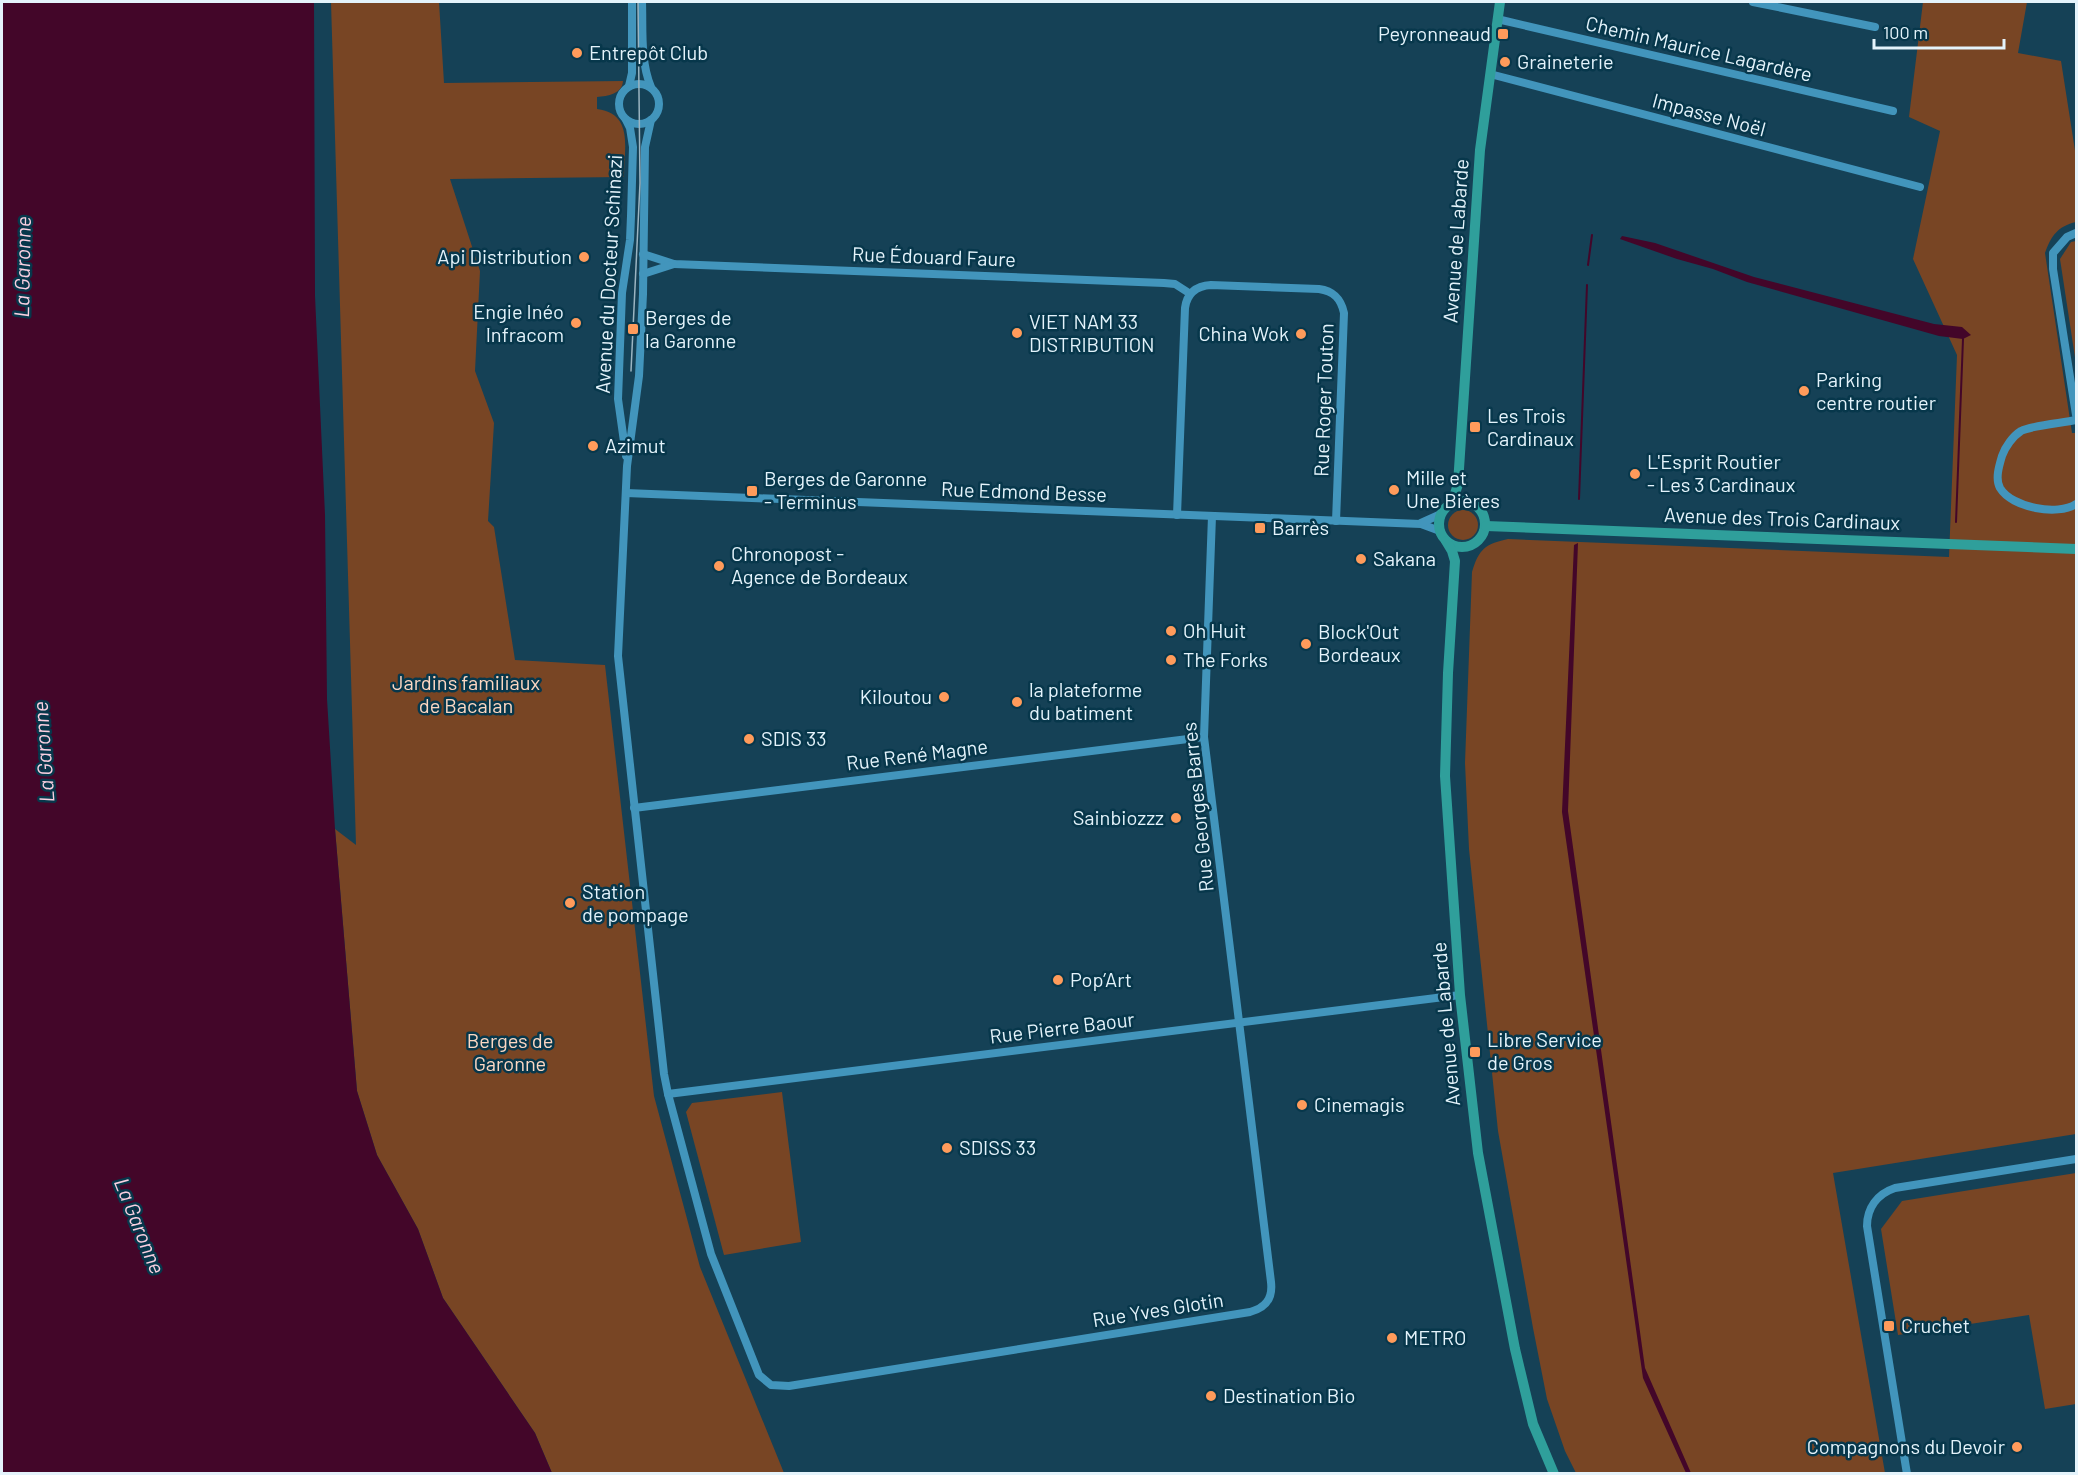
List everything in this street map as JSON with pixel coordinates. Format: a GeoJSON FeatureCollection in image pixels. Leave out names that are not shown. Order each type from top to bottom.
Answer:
{"type":"FeatureCollection","features":[{"type":"Feature","properties":{"kind":"main road","name":"Avenue de Labarde"},"geometry":{"type":"LineString","coordinates":[[1445,509],[1454,497],[1458,484],[1480,150],[1500,2]]}},
{"type":"Feature","properties":{"kind":"main road"},"geometry":{"type":"LineString","coordinates":[[1455,561],[1460,553],[1480,539],[1486,526],[1484,514],[1463,495],[1458,484]]}},
{"type":"Feature","properties":{"kind":"main road"},"geometry":{"type":"LineString","coordinates":[[1468,547],[1456,547],[1446,541],[1440,531],[1439,519],[1445,509],[1460,501],[1471,502]]}},
{"type":"Feature","properties":{"kind":"main road","name":"Avenue des Trois Cardinaux"},"geometry":{"type":"LineString","coordinates":[[1486,526],[2076,549]]}},
{"type":"Feature","properties":{"kind":"main road","name":"Avenue de Labarde"},"geometry":{"type":"LineString","coordinates":[[1446,541],[1455,561],[1445,718],[1445,776],[1460,995],[1478,1153],[1515,1349],[1533,1425],[1554,1473]]}},
{"type":"Feature","properties":{"kind":"street"},"geometry":{"type":"LineString","coordinates":[[632,2],[632,73],[629,86],[620,97],[618,104],[626,120],[639,124],[651,120],[659,104],[646,73],[642,2]]}},
{"type":"Feature","properties":{"kind":"street"},"geometry":{"type":"LineString","coordinates":[[1753,2],[1875,27]]}},
{"type":"Feature","properties":{"kind":"street","name":"Chemin Maurice Lagardère"},"geometry":{"type":"LineString","coordinates":[[1497,19],[1893,111]]}},
{"type":"Feature","properties":{"kind":"street","name":"Impasse Noël"},"geometry":{"type":"LineString","coordinates":[[1490,74],[1920,187]]}},
{"type":"Feature","properties":{"kind":"street"},"geometry":{"type":"LineString","coordinates":[[629,86],[639,84],[651,87]]}},
{"type":"Feature","properties":{"kind":"street","name":"Avenue du Docteur Schinazi"},"geometry":{"type":"LineString","coordinates":[[626,120],[632,135],[632,193],[630,240],[622,293],[618,399],[627,466]]}},
{"type":"Feature","properties":{"kind":"street","name":"Avenue du Docteur Schinazi"},"geometry":{"type":"LineString","coordinates":[[651,120],[645,156],[639,376],[627,466],[618,656],[668,1094],[711,1254],[759,1375],[771,1385]]}},
{"type":"Feature","properties":{"kind":"street"},"geometry":{"type":"LineString","coordinates":[[2076,233],[2067,237],[2053,253],[2076,415]]}},
{"type":"Feature","properties":{"kind":"street","name":"Rue Édouard Faure"},"geometry":{"type":"LineString","coordinates":[[643,254],[674,264],[1164,283],[1175,284],[1189,293]]}},
{"type":"Feature","properties":{"kind":"street","name":"Rue Édouard Faure"},"geometry":{"type":"LineString","coordinates":[[643,274],[674,264]]}},
{"type":"Feature","properties":{"kind":"street","name":"Rue Roger Touton"},"geometry":{"type":"LineString","coordinates":[[1189,293],[1205,285],[1220,285],[1319,289],[1327,290],[1339,299],[1344,313],[1336,521]]}},
{"type":"Feature","properties":{"kind":"street"},"geometry":{"type":"LineString","coordinates":[[1177,515],[1185,308],[1189,293]]}},
{"type":"Feature","properties":{"kind":"street"},"geometry":{"type":"LineString","coordinates":[[2076,420],[2022,430],[2012,439],[2003,453],[1998,470],[1999,487],[2011,501],[2054,510],[2076,504]]}},
{"type":"Feature","properties":{"kind":"street","name":"Rue Edmond Besse"},"geometry":{"type":"LineString","coordinates":[[626,493],[1421,524],[1440,531]]}},
{"type":"Feature","properties":{"kind":"street","name":"Rue Edmond Besse"},"geometry":{"type":"LineString","coordinates":[[1421,524],[1445,509]]}},
{"type":"Feature","properties":{"kind":"street","name":"Rue Georges Barres"},"geometry":{"type":"LineString","coordinates":[[1212,516],[1204,737],[1239,1022]]}},
{"type":"Feature","properties":{"kind":"street","name":"Rue René Magne"},"geometry":{"type":"LineString","coordinates":[[634,807],[1204,737]]}},
{"type":"Feature","properties":{"kind":"street","name":"Rue Pierre Baour"},"geometry":{"type":"LineString","coordinates":[[668,1094],[1460,995]]}},
{"type":"Feature","properties":{"kind":"street","name":"Rue Yves Glotin"},"geometry":{"type":"LineString","coordinates":[[771,1385],[795,1385],[1250,1312],[1262,1308],[1270,1297],[1271,1282],[1239,1022]]}},
{"type":"Feature","properties":{"kind":"street"},"geometry":{"type":"LineString","coordinates":[[1907,1473],[1868,1233],[1867,1220],[1870,1208],[1877,1198],[1888,1190],[2076,1159]]}},
{"type":"Feature","properties":{"kind":"green space","name":"Berges de Garonne"},"geometry":{"type":"Polygon","coordinates":[[[331,2],[439,2],[444,83],[623,81],[617,92],[597,97],[597,109],[609,112],[622,125],[625,144],[624,177],[450,179],[480,271],[475,371],[494,423],[488,521],[494,527],[515,660],[605,665],[654,1096],[700,1267],[784,1473],[552,1473],[535,1433],[443,1298],[418,1229],[377,1155],[357,1091],[335,829],[356,845],[331,2]]]}},
{"type":"Feature","properties":{"kind":"green space"},"geometry":{"type":"Polygon","coordinates":[[[1923,2],[2027,2],[2018,53],[2061,61],[2076,157],[2076,222],[2064,226],[2056,233],[2045,253],[2072,433],[2076,433],[2076,1134],[1833,1173],[1885,1473],[1576,1473],[1565,1451],[1547,1399],[1498,1131],[1469,849],[1465,763],[1472,572],[1477,558],[1484,549],[1508,539],[1949,557],[1957,355],[1913,259],[1940,131],[1909,117],[1923,2]]]}},
{"type":"Feature","properties":{"kind":"green space"},"geometry":{"type":"Polygon","coordinates":[[[2076,241],[2076,364],[2060,259],[2071,242],[2076,241]]]}},
{"type":"Feature","properties":{"kind":"green space"},"geometry":{"type":"Polygon","coordinates":[[[1463,510],[1474,514],[1478,525],[1474,536],[1463,540],[1452,536],[1448,525],[1452,514],[1463,510]]]}},
{"type":"Feature","properties":{"kind":"green space"},"geometry":{"type":"Polygon","coordinates":[[[782,1092],[801,1242],[724,1255],[686,1112],[692,1103],[782,1092]]]}},
{"type":"Feature","properties":{"kind":"green space"},"geometry":{"type":"Polygon","coordinates":[[[2076,1173],[2076,1404],[2045,1409],[2029,1315],[1898,1335],[1881,1229],[1902,1201],[2076,1173]]]}},
{"type":"Feature","properties":{"kind":"water","name":"La Garonne"},"geometry":{"type":"Polygon","coordinates":[[[2,2],[314,2],[315,296],[325,515],[327,699],[335,829],[357,1091],[377,1155],[418,1229],[443,1298],[535,1433],[552,1473],[2,1473],[2,2]]]}},
{"type":"Feature","properties":{"kind":"water"},"geometry":{"type":"Polygon","coordinates":[[[1622,236],[1655,243],[1754,277],[1934,324],[1962,327],[1971,335],[1963,339],[1939,336],[1747,282],[1620,239],[1622,236]]]}},
{"type":"Feature","properties":{"kind":"water"},"geometry":{"type":"Polygon","coordinates":[[[1578,543],[1568,811],[1645,1368],[1691,1473],[1686,1473],[1643,1378],[1562,812],[1574,545],[1578,543]]]}},
{"type":"Feature","properties":{"kind":"waterway"},"geometry":{"type":"LineString","coordinates":[[1588,265],[1592,235]]}},
{"type":"Feature","properties":{"kind":"waterway"},"geometry":{"type":"LineString","coordinates":[[1579,499],[1587,285]]}},
{"type":"Feature","properties":{"kind":"waterway"},"geometry":{"type":"LineString","coordinates":[[1956,522],[1963,339]]}},
{"type":"Feature","properties":{"kind":"tram line"},"geometry":{"type":"LineString","coordinates":[[631,371],[640,183],[638,2]]}},
{"type":"Feature","properties":{"kind":"place","name":"Peyronneaud"},"geometry":{"type":"Point","coordinates":[1503,34]}},
{"type":"Feature","properties":{"kind":"place","name":"Entrepôt Club"},"geometry":{"type":"Point","coordinates":[577,53]}},
{"type":"Feature","properties":{"kind":"place","name":"Graineterie"},"geometry":{"type":"Point","coordinates":[1505,62]}},
{"type":"Feature","properties":{"kind":"place","name":"Api Distribution"},"geometry":{"type":"Point","coordinates":[584,257]}},
{"type":"Feature","properties":{"kind":"place","name":"Engie Inéo Infracom"},"geometry":{"type":"Point","coordinates":[576,323]}},
{"type":"Feature","properties":{"kind":"place","name":"Berges de la Garonne"},"geometry":{"type":"Point","coordinates":[633,329]}},
{"type":"Feature","properties":{"kind":"place","name":"VIET NAM 33 DISTRIBUTION"},"geometry":{"type":"Point","coordinates":[1017,333]}},
{"type":"Feature","properties":{"kind":"place","name":"China Wok"},"geometry":{"type":"Point","coordinates":[1301,334]}},
{"type":"Feature","properties":{"kind":"place","name":"Parking centre routier"},"geometry":{"type":"Point","coordinates":[1804,391]}},
{"type":"Feature","properties":{"kind":"place","name":"Les Trois Cardinaux"},"geometry":{"type":"Point","coordinates":[1475,427]}},
{"type":"Feature","properties":{"kind":"place","name":"Azimut"},"geometry":{"type":"Point","coordinates":[593,446]}},
{"type":"Feature","properties":{"kind":"place","name":"L'Esprit Routier - Les 3 Cardinaux"},"geometry":{"type":"Point","coordinates":[1635,474]}},
{"type":"Feature","properties":{"kind":"place","name":"Mille et Une Bières"},"geometry":{"type":"Point","coordinates":[1394,490]}},
{"type":"Feature","properties":{"kind":"place","name":"Berges de Garonne - Terminus"},"geometry":{"type":"Point","coordinates":[752,491]}},
{"type":"Feature","properties":{"kind":"place","name":"Barrès"},"geometry":{"type":"Point","coordinates":[1260,528]}},
{"type":"Feature","properties":{"kind":"place","name":"Sakana"},"geometry":{"type":"Point","coordinates":[1361,559]}},
{"type":"Feature","properties":{"kind":"place","name":"Chronopost - Agence de Bordeaux"},"geometry":{"type":"Point","coordinates":[719,566]}},
{"type":"Feature","properties":{"kind":"place","name":"Oh Huit"},"geometry":{"type":"Point","coordinates":[1171,631]}},
{"type":"Feature","properties":{"kind":"place","name":"Block'Out Bordeaux"},"geometry":{"type":"Point","coordinates":[1306,644]}},
{"type":"Feature","properties":{"kind":"place","name":"The Forks"},"geometry":{"type":"Point","coordinates":[1171,660]}},
{"type":"Feature","properties":{"kind":"place","name":"Kiloutou"},"geometry":{"type":"Point","coordinates":[944,697]}},
{"type":"Feature","properties":{"kind":"place","name":"la plateforme du batiment"},"geometry":{"type":"Point","coordinates":[1017,702]}},
{"type":"Feature","properties":{"kind":"place","name":"SDIS 33"},"geometry":{"type":"Point","coordinates":[749,739]}},
{"type":"Feature","properties":{"kind":"place","name":"Sainbiozzz"},"geometry":{"type":"Point","coordinates":[1176,818]}},
{"type":"Feature","properties":{"kind":"place","name":"Station de pompage"},"geometry":{"type":"Point","coordinates":[570,903]}},
{"type":"Feature","properties":{"kind":"place","name":"Pop’Art"},"geometry":{"type":"Point","coordinates":[1058,980]}},
{"type":"Feature","properties":{"kind":"place","name":"Libre Service de Gros"},"geometry":{"type":"Point","coordinates":[1475,1052]}},
{"type":"Feature","properties":{"kind":"place","name":"Cinemagis"},"geometry":{"type":"Point","coordinates":[1302,1105]}},
{"type":"Feature","properties":{"kind":"place","name":"SDISS 33"},"geometry":{"type":"Point","coordinates":[947,1148]}},
{"type":"Feature","properties":{"kind":"place","name":"Cruchet"},"geometry":{"type":"Point","coordinates":[1889,1326]}},
{"type":"Feature","properties":{"kind":"place","name":"METRO"},"geometry":{"type":"Point","coordinates":[1392,1338]}},
{"type":"Feature","properties":{"kind":"place","name":"Destination Bio"},"geometry":{"type":"Point","coordinates":[1211,1396]}},
{"type":"Feature","properties":{"kind":"place","name":"Compagnons du Devoir"},"geometry":{"type":"Point","coordinates":[2017,1447]}},
{"type":"Feature","properties":{"kind":"park label","name":"Jardins familiaux de Bacalan"},"geometry":{"type":"Point","coordinates":[466,694]}}]}
